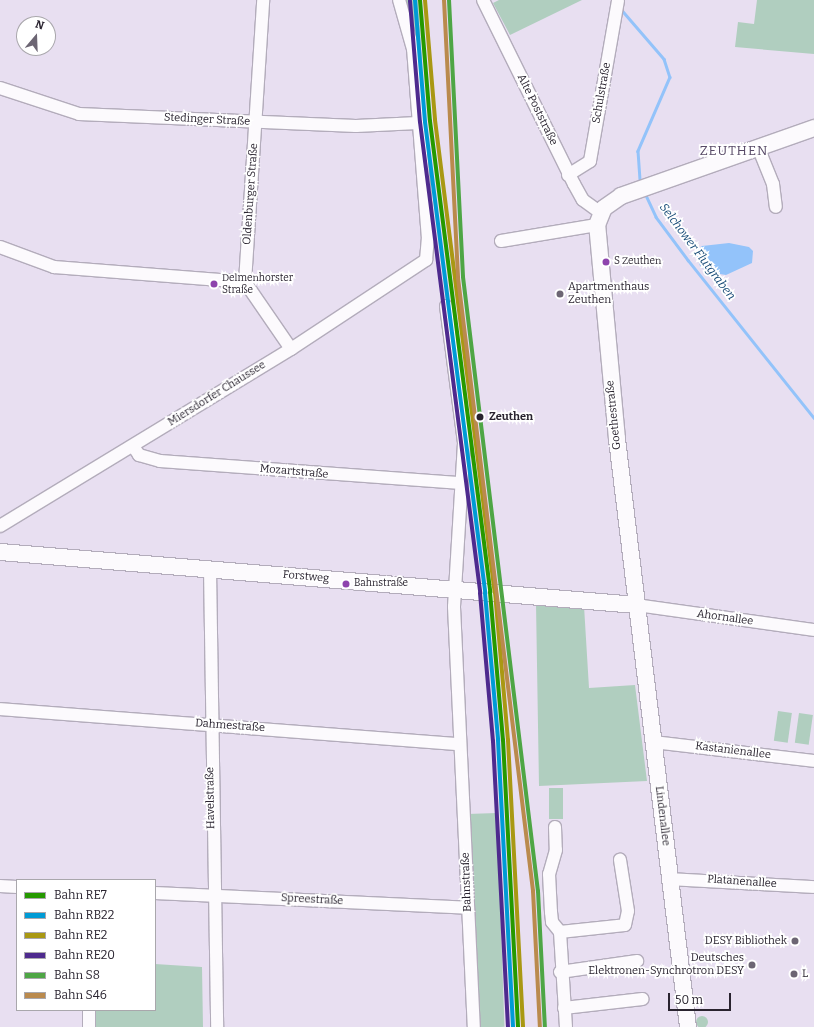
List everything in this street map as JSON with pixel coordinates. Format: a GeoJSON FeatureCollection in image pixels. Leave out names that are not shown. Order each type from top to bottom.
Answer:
{"type":"FeatureCollection","features":[{"type":"Feature","properties":{"kind":"main road"},"geometry":{"type":"LineString","coordinates":[[599,219],[615,199],[642,187],[814,128]]}},
{"type":"Feature","properties":{"kind":"main road","name":"Goethestraße"},"geometry":{"type":"LineString","coordinates":[[599,219],[601,295],[636,605]]}},
{"type":"Feature","properties":{"kind":"main road","name":"Forstweg"},"geometry":{"type":"LineString","coordinates":[[0,552],[636,605]]}},
{"type":"Feature","properties":{"kind":"main road","name":"Lindenallee"},"geometry":{"type":"LineString","coordinates":[[636,605],[688,1027]]}},
{"type":"Feature","properties":{"kind":"street","name":"Oldenburger Straße"},"geometry":{"type":"LineString","coordinates":[[245,282],[263,0]]}},
{"type":"Feature","properties":{"kind":"street"},"geometry":{"type":"LineString","coordinates":[[399,0],[413,49],[418,123]]}},
{"type":"Feature","properties":{"kind":"street","name":"Alte Poststraße"},"geometry":{"type":"LineString","coordinates":[[484,0],[568,175],[582,200],[599,219]]}},
{"type":"Feature","properties":{"kind":"street","name":"Schulstraße"},"geometry":{"type":"LineString","coordinates":[[568,175],[590,161],[618,0]]}},
{"type":"Feature","properties":{"kind":"street","name":"Stedinger Straße"},"geometry":{"type":"LineString","coordinates":[[0,88],[79,114],[255,123],[356,126],[418,123]]}},
{"type":"Feature","properties":{"kind":"street","name":"Miersdorfer Chaussee"},"geometry":{"type":"LineString","coordinates":[[0,526],[291,349],[418,266],[428,254],[418,123]]}},
{"type":"Feature","properties":{"kind":"street"},"geometry":{"type":"LineString","coordinates":[[758,147],[773,184],[776,206]]}},
{"type":"Feature","properties":{"kind":"street"},"geometry":{"type":"LineString","coordinates":[[501,241],[599,219]]}},
{"type":"Feature","properties":{"kind":"street"},"geometry":{"type":"LineString","coordinates":[[0,248],[54,267],[245,282],[291,349]]}},
{"type":"Feature","properties":{"kind":"street","name":"Bahnstraße"},"geometry":{"type":"LineString","coordinates":[[446,306],[463,434],[455,589],[460,744],[474,1027]]}},
{"type":"Feature","properties":{"kind":"street","name":"Mozartstraße"},"geometry":{"type":"LineString","coordinates":[[133,446],[139,455],[160,461],[461,483]]}},
{"type":"Feature","properties":{"kind":"street","name":"Havelstraße"},"geometry":{"type":"LineString","coordinates":[[210,569],[210,725],[217,1027]]}},
{"type":"Feature","properties":{"kind":"street","name":"Ahornallee"},"geometry":{"type":"LineString","coordinates":[[636,605],[814,630]]}},
{"type":"Feature","properties":{"kind":"street","name":"Dahmestraße"},"geometry":{"type":"LineString","coordinates":[[0,708],[460,744]]}},
{"type":"Feature","properties":{"kind":"street","name":"Kastanienallee"},"geometry":{"type":"LineString","coordinates":[[653,742],[814,761]]}},
{"type":"Feature","properties":{"kind":"street"},"geometry":{"type":"LineString","coordinates":[[555,827],[556,850],[549,874],[552,922],[560,932],[560,972],[566,1027]]}},
{"type":"Feature","properties":{"kind":"street"},"geometry":{"type":"LineString","coordinates":[[560,932],[626,925],[628,911],[620,860]]}},
{"type":"Feature","properties":{"kind":"street","name":"Platanenallee"},"geometry":{"type":"LineString","coordinates":[[670,879],[814,888]]}},
{"type":"Feature","properties":{"kind":"street"},"geometry":{"type":"LineString","coordinates":[[0,886],[16,887]]}},
{"type":"Feature","properties":{"kind":"street","name":"Spreestraße"},"geometry":{"type":"LineString","coordinates":[[156,893],[468,908]]}},
{"type":"Feature","properties":{"kind":"street"},"geometry":{"type":"LineString","coordinates":[[560,972],[636,962]]}},
{"type":"Feature","properties":{"kind":"street"},"geometry":{"type":"LineString","coordinates":[[564,1008],[642,999]]}},
{"type":"Feature","properties":{"kind":"street"},"geometry":{"type":"LineString","coordinates":[[89,1011],[89,1027]]}},
{"type":"Feature","properties":{"kind":"green space"},"geometry":{"type":"Polygon","coordinates":[[[403,0],[418,0],[422,61],[417,48],[403,0]]]}},
{"type":"Feature","properties":{"kind":"green space"},"geometry":{"type":"Polygon","coordinates":[[[499,0],[582,0],[510,35],[493,3],[499,0]]]}},
{"type":"Feature","properties":{"kind":"green space"},"geometry":{"type":"Polygon","coordinates":[[[757,0],[814,0],[814,54],[735,47],[738,22],[754,24],[757,0]]]}},
{"type":"Feature","properties":{"kind":"green space"},"geometry":{"type":"Polygon","coordinates":[[[536,604],[584,606],[589,688],[635,685],[647,781],[539,786],[536,604]]]}},
{"type":"Feature","properties":{"kind":"green space"},"geometry":{"type":"Polygon","coordinates":[[[778,711],[792,713],[788,743],[774,741],[778,711]]]}},
{"type":"Feature","properties":{"kind":"green space"},"geometry":{"type":"Polygon","coordinates":[[[799,713],[813,715],[809,745],[795,743],[799,713]]]}},
{"type":"Feature","properties":{"kind":"green space"},"geometry":{"type":"Polygon","coordinates":[[[549,788],[563,788],[563,819],[549,819],[549,788]]]}},
{"type":"Feature","properties":{"kind":"green space"},"geometry":{"type":"Polygon","coordinates":[[[497,813],[504,1027],[474,1027],[467,814],[497,813]]]}},
{"type":"Feature","properties":{"kind":"green space"},"geometry":{"type":"Polygon","coordinates":[[[156,964],[202,967],[203,1027],[95,1027],[96,1011],[156,1011],[156,964]]]}},
{"type":"Feature","properties":{"kind":"green space"},"geometry":{"type":"Polygon","coordinates":[[[704,1016],[707,1017],[707,1027],[700,1028],[697,1027],[696,1020],[697,1017],[704,1016]]]}},
{"type":"Feature","properties":{"kind":"water"},"geometry":{"type":"Polygon","coordinates":[[[729,243],[749,247],[753,251],[752,263],[726,275],[707,272],[700,266],[695,251],[702,246],[729,243]]]}},
{"type":"Feature","properties":{"kind":"waterway","name":"Selchower Flutgraben"},"geometry":{"type":"LineString","coordinates":[[621,9],[664,59],[670,77],[638,151],[640,183]]}},
{"type":"Feature","properties":{"kind":"waterway","name":"Selchower Flutgraben"},"geometry":{"type":"LineString","coordinates":[[645,193],[656,217],[688,260],[814,418]]}},
{"type":"Feature","properties":{"kind":"rail line","name":"RB22"},"geometry":{"type":"LineString","coordinates":[[415,0],[425,122],[485,593],[498,740],[513,1027]]}},
{"type":"Feature","properties":{"kind":"rail line","name":"RE7"},"geometry":{"type":"LineString","coordinates":[[420,0],[430,121],[490,592],[503,740],[518,1027]]}},
{"type":"Feature","properties":{"kind":"rail line","name":"RE2"},"geometry":{"type":"LineString","coordinates":[[425,0],[435,120],[495,592],[508,740],[523,1027]]}},
{"type":"Feature","properties":{"kind":"rail line","name":"S46"},"geometry":{"type":"LineString","coordinates":[[444,0],[458,278],[533,891],[540,1027]]}},
{"type":"Feature","properties":{"kind":"rail line","name":"S8"},"geometry":{"type":"LineString","coordinates":[[449,0],[463,277],[538,891],[545,1027]]}},
{"type":"Feature","properties":{"kind":"rail line","name":"RE20"},"geometry":{"type":"LineString","coordinates":[[410,1],[420,122],[480,593],[493,741],[508,1027]]}},
{"type":"Feature","properties":{"kind":"place","name":"S Zeuthen"},"geometry":{"type":"Point","coordinates":[606,262]}},
{"type":"Feature","properties":{"kind":"place","name":"Delmenhorster Straße"},"geometry":{"type":"Point","coordinates":[214,284]}},
{"type":"Feature","properties":{"kind":"place","name":"Apartmenthaus Zeuthen"},"geometry":{"type":"Point","coordinates":[560,294]}},
{"type":"Feature","properties":{"kind":"place","name":"Zeuthen"},"geometry":{"type":"Point","coordinates":[480,417]}},
{"type":"Feature","properties":{"kind":"place","name":"Bahnstraße"},"geometry":{"type":"Point","coordinates":[346,584]}},
{"type":"Feature","properties":{"kind":"place","name":"DESY Bibliothek"},"geometry":{"type":"Point","coordinates":[795,941]}},
{"type":"Feature","properties":{"kind":"place","name":"Deutsches Elektronen-Synchrotron DESY"},"geometry":{"type":"Point","coordinates":[752,965]}},
{"type":"Feature","properties":{"kind":"place","name":"L"},"geometry":{"type":"Point","coordinates":[794,974]}},
{"type":"Feature","properties":{"kind":"district","name":"ZEUTHEN"},"geometry":{"type":"Point","coordinates":[734,151]}}]}
